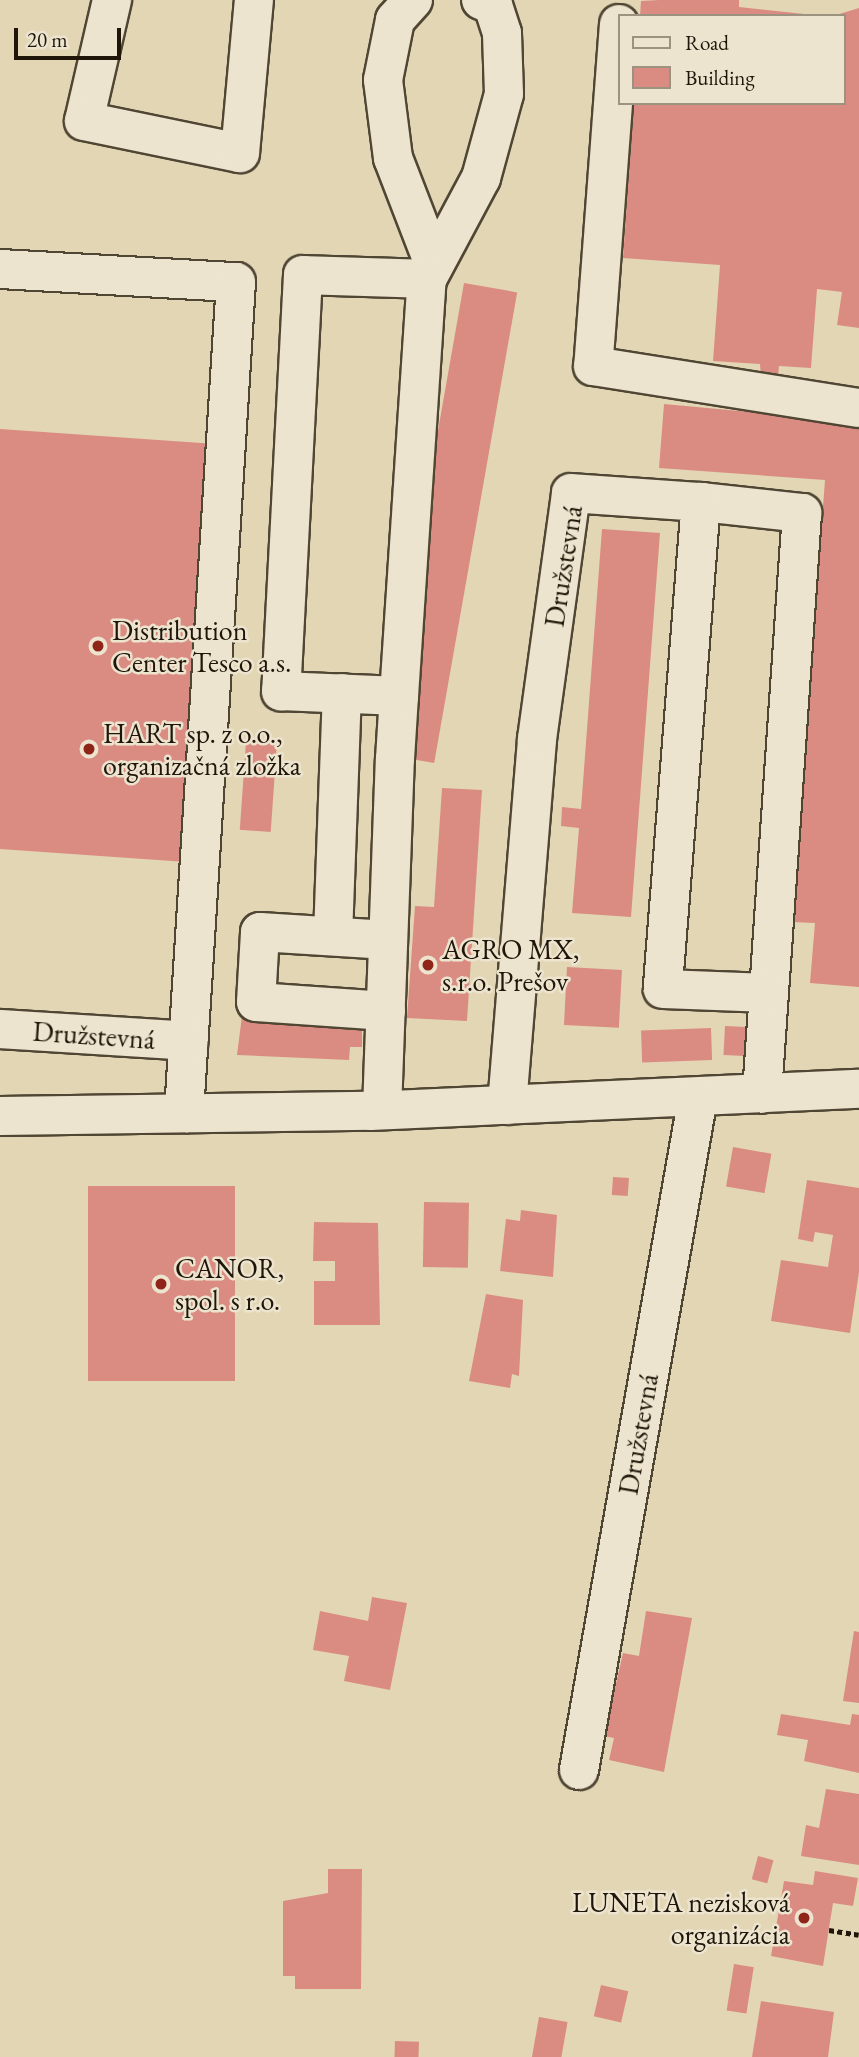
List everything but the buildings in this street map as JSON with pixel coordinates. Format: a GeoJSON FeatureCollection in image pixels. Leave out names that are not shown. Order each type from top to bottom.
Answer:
{"type":"FeatureCollection","features":[{"type":"Feature","properties":{"kind":"street"},"geometry":{"type":"LineString","coordinates":[[112,0],[84,121],[240,153],[254,0]]}},
{"type":"Feature","properties":{"kind":"street"},"geometry":{"type":"LineString","coordinates":[[382,1110],[399,696],[430,272],[393,158],[383,80],[395,20],[413,0]]}},
{"type":"Feature","properties":{"kind":"street"},"geometry":{"type":"LineString","coordinates":[[430,272],[481,178],[504,94],[502,33],[493,5],[481,0]]}},
{"type":"Feature","properties":{"kind":"street"},"geometry":{"type":"LineString","coordinates":[[618,37],[593,366],[859,408]]}},
{"type":"Feature","properties":{"kind":"street","name":"Družstevná"},"geometry":{"type":"LineString","coordinates":[[0,269],[236,282],[184,1113]]}},
{"type":"Feature","properties":{"kind":"street"},"geometry":{"type":"LineString","coordinates":[[399,696],[281,691],[303,275],[430,272]]}},
{"type":"Feature","properties":{"kind":"street","name":"Družstevná"},"geometry":{"type":"LineString","coordinates":[[507,1105],[537,739],[571,492],[701,502]]}},
{"type":"Feature","properties":{"kind":"street"},"geometry":{"type":"LineString","coordinates":[[762,1094],[769,993],[802,513],[701,502],[663,989],[769,993]]}},
{"type":"Feature","properties":{"kind":"street"},"geometry":{"type":"LineString","coordinates":[[334,936],[342,693]]}},
{"type":"Feature","properties":{"kind":"street"},"geometry":{"type":"LineString","coordinates":[[386,1011],[256,1002],[260,932],[388,940]]}},
{"type":"Feature","properties":{"kind":"street","name":"Družstevná"},"geometry":{"type":"LineString","coordinates":[[0,1029],[189,1041]]}},
{"type":"Feature","properties":{"kind":"street"},"geometry":{"type":"LineString","coordinates":[[0,1116],[382,1110],[859,1089]]}},
{"type":"Feature","properties":{"kind":"street","name":"Družstevná"},"geometry":{"type":"LineString","coordinates":[[579,1770],[698,1097]]}},
{"type":"Feature","properties":{"kind":"path"},"geometry":{"type":"LineString","coordinates":[[829,1930],[859,1935]]}},
{"type":"Feature","properties":{"kind":"place","name":"Distribution Center Tesco a.s."},"geometry":{"type":"Point","coordinates":[98,646]}},
{"type":"Feature","properties":{"kind":"place","name":"HART sp. z o.o., organizačná zložka"},"geometry":{"type":"Point","coordinates":[89,749]}},
{"type":"Feature","properties":{"kind":"place","name":"AGRO MX, s.r.o. Prešov"},"geometry":{"type":"Point","coordinates":[428,965]}},
{"type":"Feature","properties":{"kind":"place","name":"CANOR, spol. s r.o."},"geometry":{"type":"Point","coordinates":[161,1284]}},
{"type":"Feature","properties":{"kind":"place","name":"LUNETA nezisková organizácia"},"geometry":{"type":"Point","coordinates":[804,1918]}}]}
